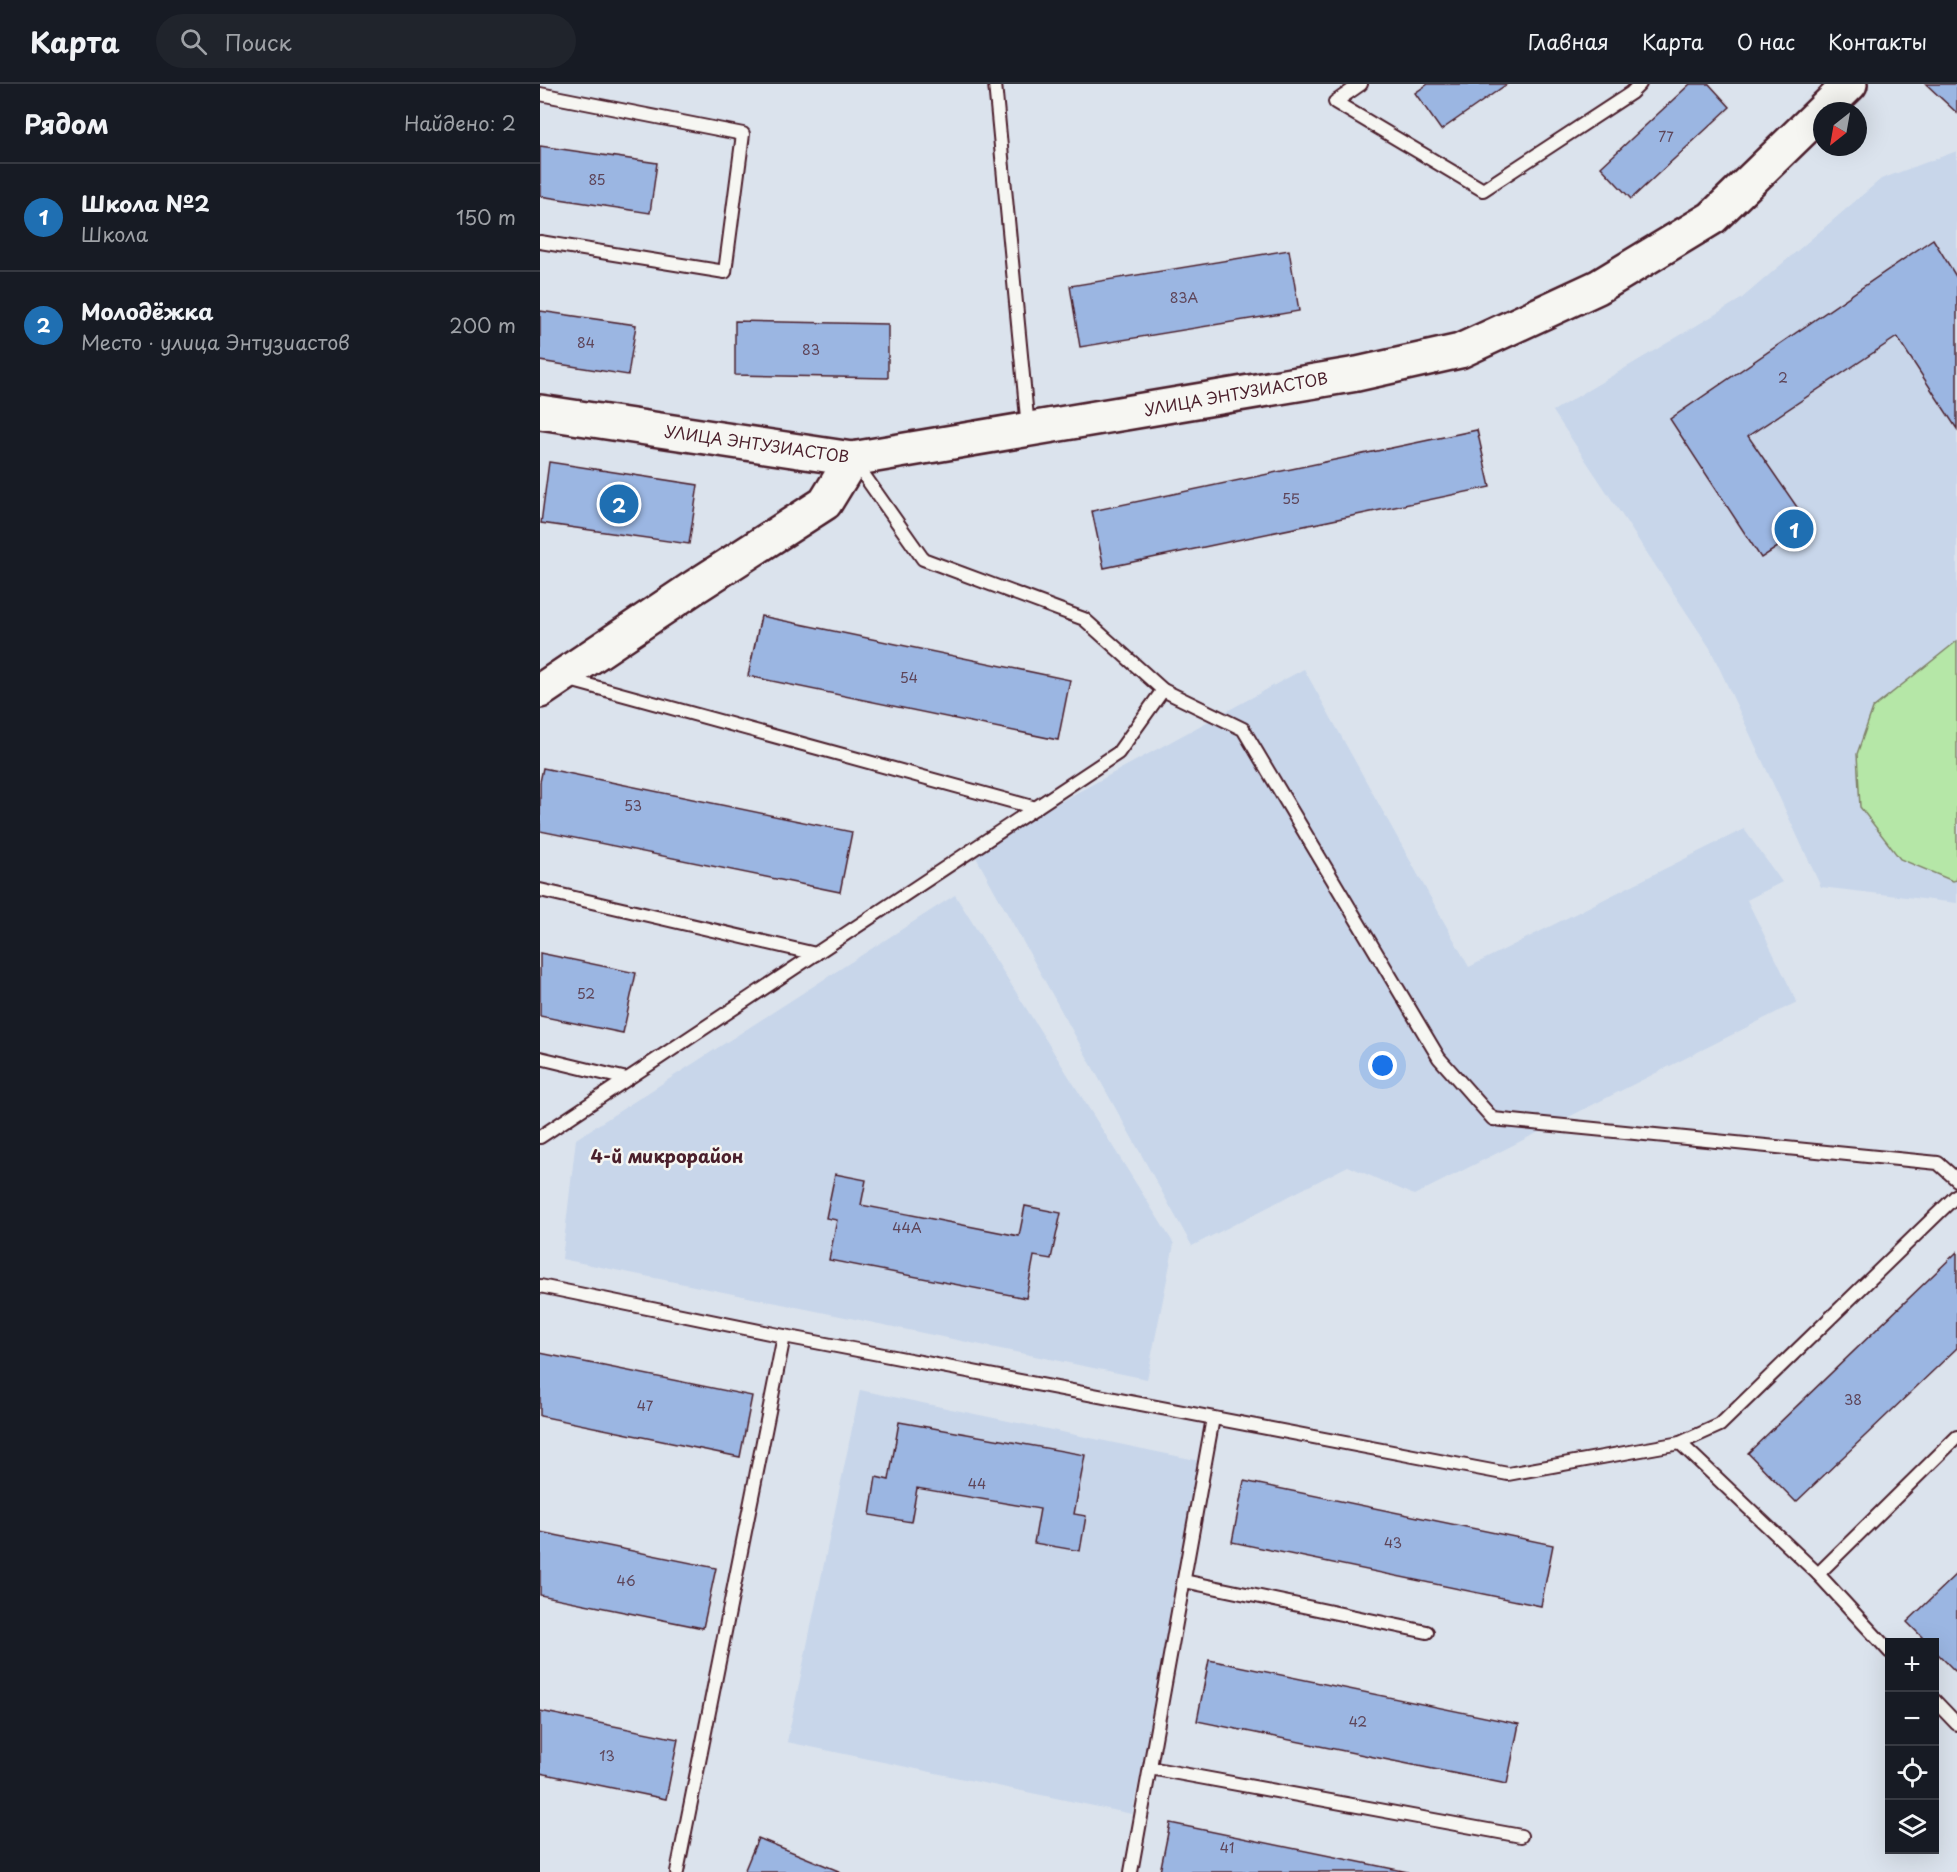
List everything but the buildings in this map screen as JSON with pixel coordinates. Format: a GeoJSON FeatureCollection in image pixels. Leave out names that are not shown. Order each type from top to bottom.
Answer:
{"type":"FeatureCollection","features":[{"type":"Feature","properties":{"kind":"street","name":"УЛИЦА ЭНТУЗИАСТОВ"},"geometry":{"type":"LineString","coordinates":[[540,412],[852,459],[1357,374],[1460,351],[1598,287],[1712,218],[1850,84]]}},
{"type":"Feature","properties":{"kind":"street"},"geometry":{"type":"LineString","coordinates":[[550,684],[825,503],[852,459]]}},
{"type":"Feature","properties":{"kind":"lane"},"geometry":{"type":"LineString","coordinates":[[995,84],[1028,429]]}},
{"type":"Feature","properties":{"kind":"lane"},"geometry":{"type":"LineString","coordinates":[[1361,84],[1335,102],[1483,190],[1631,93],[1640,84]]}},
{"type":"Feature","properties":{"kind":"lane"},"geometry":{"type":"LineString","coordinates":[[540,94],[743,134],[725,272],[540,242]]}},
{"type":"Feature","properties":{"kind":"lane"},"geometry":{"type":"LineString","coordinates":[[852,459],[923,559],[1084,619],[1163,690],[1243,729],[1439,1058],[1492,1119],[1938,1163],[1957,1180]]}},
{"type":"Feature","properties":{"kind":"lane"},"geometry":{"type":"LineString","coordinates":[[550,684],[1036,808]]}},
{"type":"Feature","properties":{"kind":"lane"},"geometry":{"type":"LineString","coordinates":[[540,1137],[1118,753],[1163,690]]}},
{"type":"Feature","properties":{"kind":"lane"},"geometry":{"type":"LineString","coordinates":[[540,890],[816,954]]}},
{"type":"Feature","properties":{"kind":"lane"},"geometry":{"type":"LineString","coordinates":[[540,1058],[627,1079]]}},
{"type":"Feature","properties":{"kind":"lane"},"geometry":{"type":"LineString","coordinates":[[540,1286],[784,1336],[1508,1474],[1680,1443],[1720,1425],[1957,1195]]}},
{"type":"Feature","properties":{"kind":"lane"},"geometry":{"type":"LineString","coordinates":[[677,1872],[784,1336]]}},
{"type":"Feature","properties":{"kind":"lane"},"geometry":{"type":"LineString","coordinates":[[1131,1872],[1213,1418]]}},
{"type":"Feature","properties":{"kind":"lane"},"geometry":{"type":"LineString","coordinates":[[1818,1574],[1957,1437]]}},
{"type":"Feature","properties":{"kind":"lane"},"geometry":{"type":"LineString","coordinates":[[1680,1443],[1818,1574],[1885,1647]]}},
{"type":"Feature","properties":{"kind":"lane"},"geometry":{"type":"LineString","coordinates":[[1184,1581],[1427,1632]]}},
{"type":"Feature","properties":{"kind":"lane"},"geometry":{"type":"LineString","coordinates":[[1939,1703],[1954,1715]]}},
{"type":"Feature","properties":{"kind":"lane"},"geometry":{"type":"LineString","coordinates":[[1150,1768],[1521,1836]]}},
{"type":"Feature","properties":{"kind":"shaded area"},"geometry":{"type":"Polygon","coordinates":[[[1957,151],[1957,903],[1821,887],[1710,648],[1553,411],[1741,299],[1881,179],[1957,151]]]}},
{"type":"Feature","properties":{"kind":"shaded area"},"geometry":{"type":"Polygon","coordinates":[[[1304,669],[1469,967],[1744,829],[1782,882],[1747,900],[1797,1002],[1414,1195],[1348,1166],[1192,1246],[972,850],[1304,669]]]}},
{"type":"Feature","properties":{"kind":"shaded area"},"geometry":{"type":"Polygon","coordinates":[[[955,895],[1174,1244],[1147,1379],[562,1259],[576,1139],[955,895]]]}},
{"type":"Feature","properties":{"kind":"shaded area"},"geometry":{"type":"Polygon","coordinates":[[[860,1390],[1205,1462],[1132,1814],[787,1742],[860,1390]]]}},
{"type":"Feature","properties":{"kind":"green space"},"geometry":{"type":"Polygon","coordinates":[[[1957,641],[1957,880],[1953,881],[1900,859],[1860,807],[1857,754],[1873,708],[1957,641]]]}},
{"type":"Feature","properties":{"kind":"place","name":"Молодёжка"},"geometry":{"type":"Point","coordinates":[619,504]}},
{"type":"Feature","properties":{"kind":"place","name":"Школа №2"},"geometry":{"type":"Point","coordinates":[1794,529]}},
{"type":"Feature","properties":{"kind":"district","name":"4-й микрорайон"},"geometry":{"type":"Point","coordinates":[667,1157]}}]}
